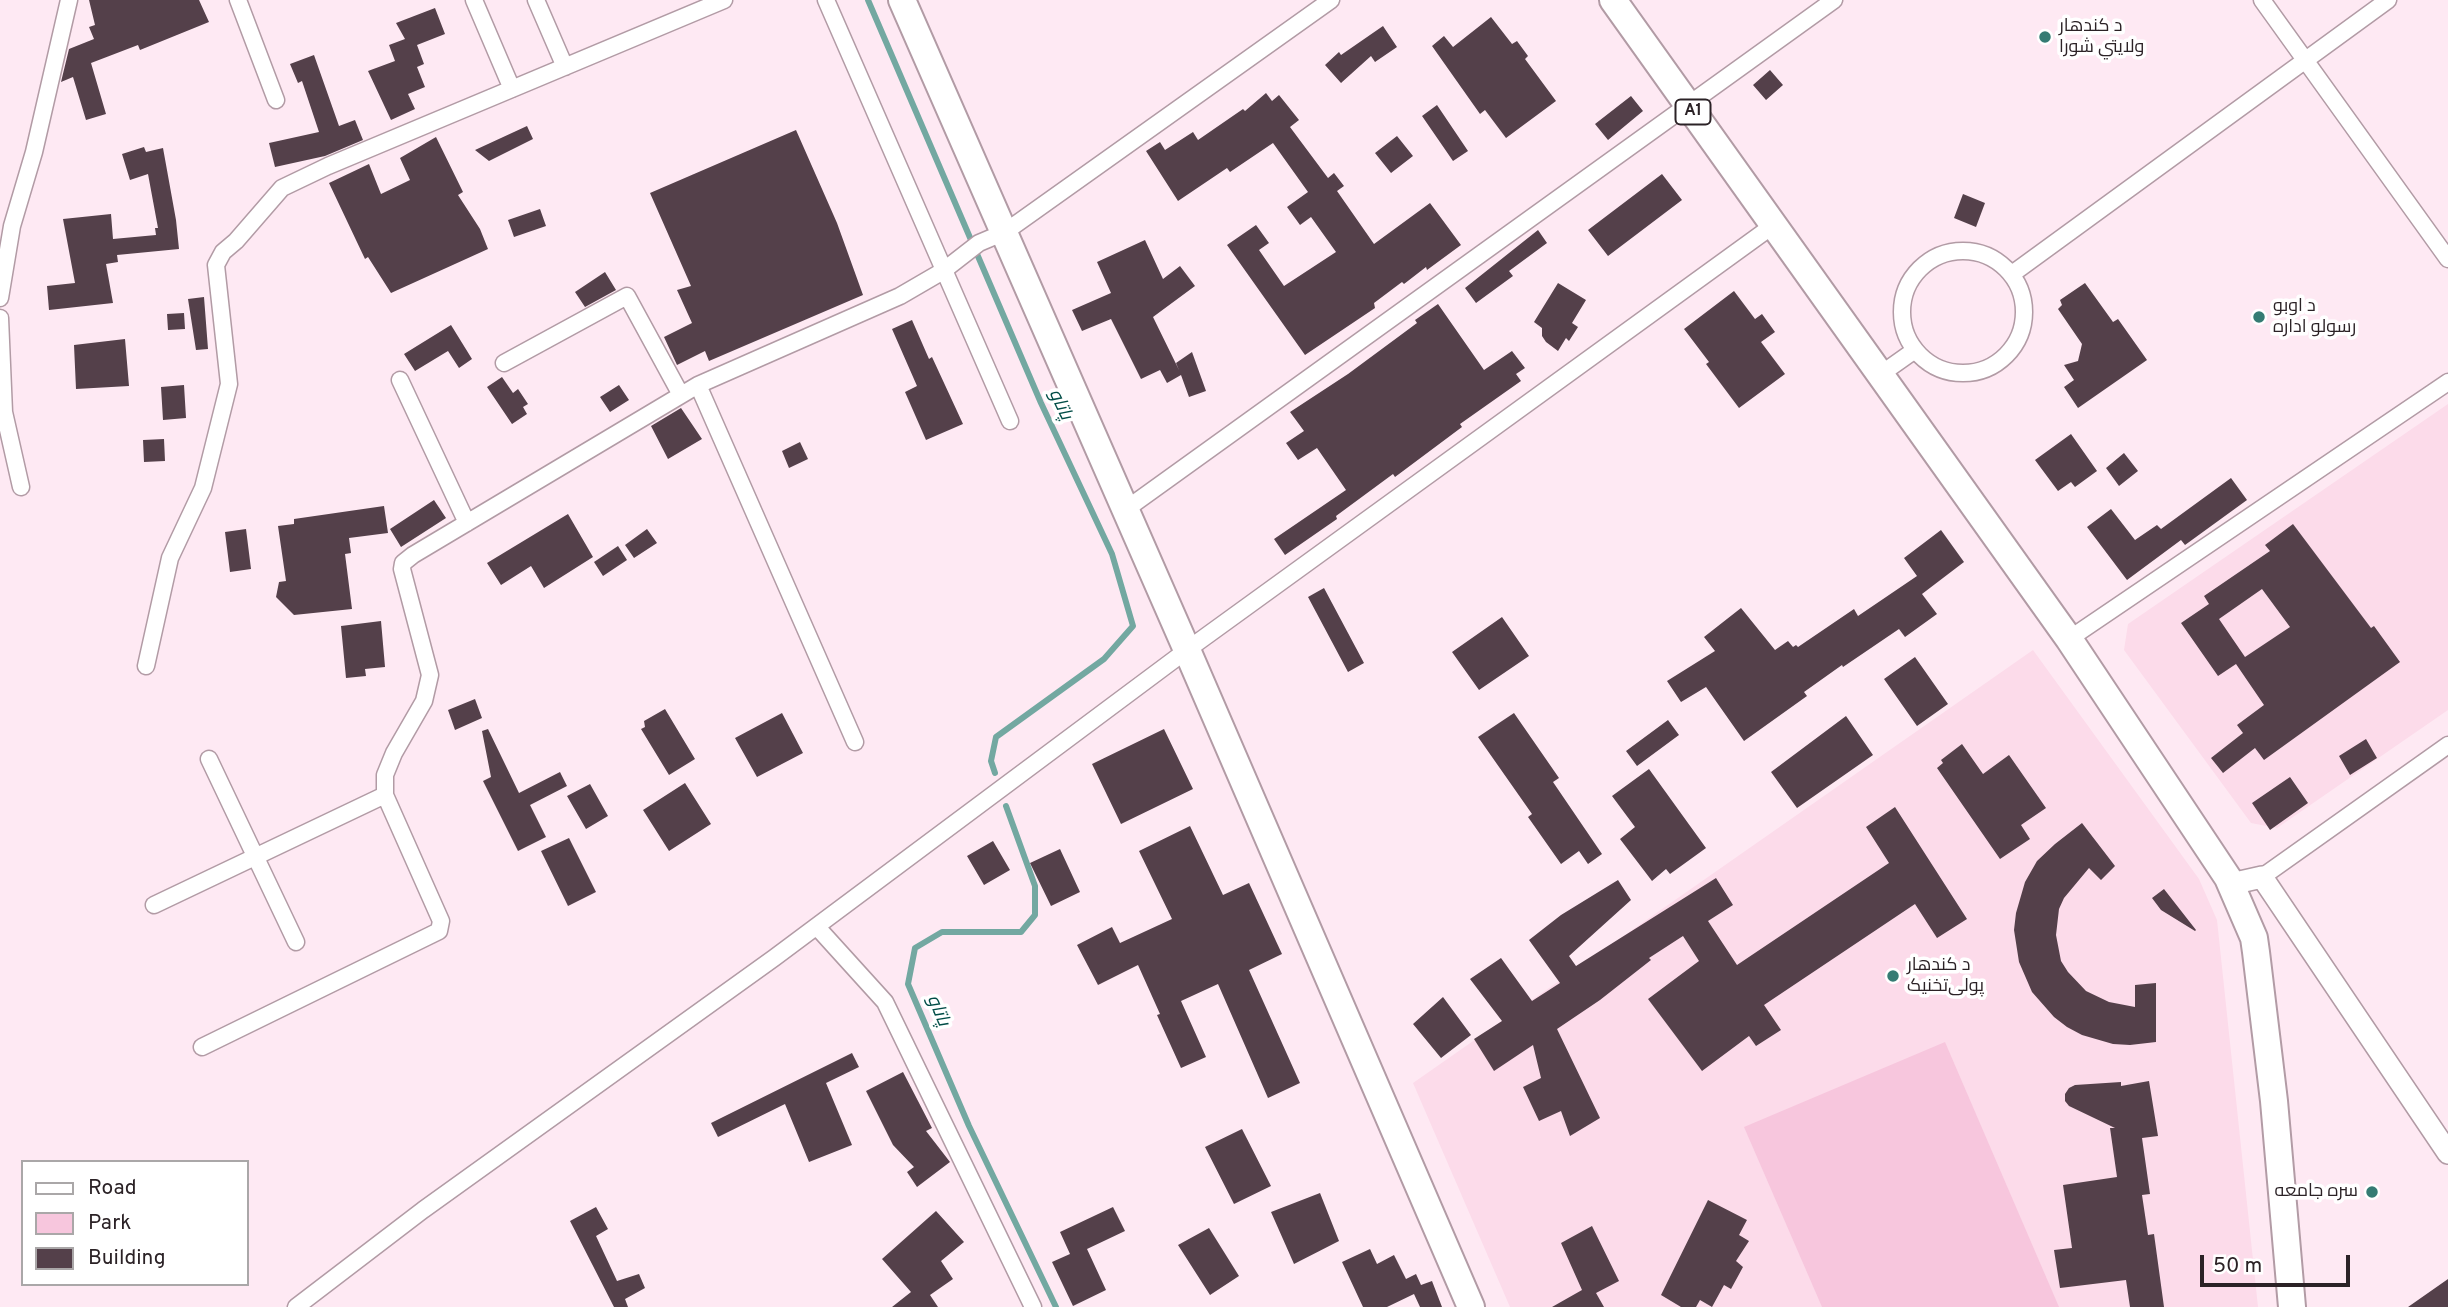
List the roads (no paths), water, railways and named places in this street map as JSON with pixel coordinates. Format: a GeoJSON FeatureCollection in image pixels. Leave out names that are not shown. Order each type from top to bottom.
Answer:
{"type":"FeatureCollection","features":[{"type":"Feature","properties":{"kind":"main road"},"geometry":{"type":"LineString","coordinates":[[902,0],[1471,1307]]}},
{"type":"Feature","properties":{"kind":"main road","name":"A1"},"geometry":{"type":"LineString","coordinates":[[1613,0],[1775,225]]}},
{"type":"Feature","properties":{"kind":"main road"},"geometry":{"type":"LineString","coordinates":[[1775,225],[2069,639],[2231,884],[2255,945],[2274,1101],[2292,1307]]}},
{"type":"Feature","properties":{"kind":"street"},"geometry":{"type":"LineString","coordinates":[[0,298],[6,230],[34,152],[69,0]]}},
{"type":"Feature","properties":{"kind":"street"},"geometry":{"type":"LineString","coordinates":[[238,0],[276,100]]}},
{"type":"Feature","properties":{"kind":"street"},"geometry":{"type":"LineString","coordinates":[[474,0],[512,89]]}},
{"type":"Feature","properties":{"kind":"street"},"geometry":{"type":"LineString","coordinates":[[536,0],[565,67]]}},
{"type":"Feature","properties":{"kind":"street"},"geometry":{"type":"LineString","coordinates":[[146,666],[170,558],[203,488],[229,384],[216,265],[223,252],[236,241],[282,188],[724,0]]}},
{"type":"Feature","properties":{"kind":"street"},"geometry":{"type":"LineString","coordinates":[[825,0],[1010,421]]}},
{"type":"Feature","properties":{"kind":"street"},"geometry":{"type":"LineString","coordinates":[[202,1047],[439,931],[441,921],[385,795],[385,775],[394,753],[424,701],[430,675],[402,569],[403,563],[698,385],[900,296],[943,271],[979,243],[1005,232],[1331,0]]}},
{"type":"Feature","properties":{"kind":"street"},"geometry":{"type":"LineString","coordinates":[[1125,510],[1834,0]]}},
{"type":"Feature","properties":{"kind":"street"},"geometry":{"type":"LineString","coordinates":[[2262,0],[2448,259]]}},
{"type":"Feature","properties":{"kind":"street"},"geometry":{"type":"LineString","coordinates":[[2012,274],[2388,0]]}},
{"type":"Feature","properties":{"kind":"street"},"geometry":{"type":"LineString","coordinates":[[296,1307],[423,1210],[817,927],[1187,650],[1775,225]]}},
{"type":"Feature","properties":{"kind":"street"},"geometry":{"type":"LineString","coordinates":[[1954,251],[1976,251],[1996,260],[2012,274],[2021,291],[2025,310],[2023,329],[2015,346],[2002,361],[1985,370],[1966,373],[1947,371],[1929,363],[1915,350],[1905,331],[1902,310],[1906,289],[1917,270],[1934,257],[1954,251]]}},
{"type":"Feature","properties":{"kind":"street"},"geometry":{"type":"LineString","coordinates":[[504,363],[627,296],[681,395]]}},
{"type":"Feature","properties":{"kind":"street"},"geometry":{"type":"LineString","coordinates":[[0,318],[4,412],[21,487]]}},
{"type":"Feature","properties":{"kind":"street"},"geometry":{"type":"LineString","coordinates":[[1881,374],[1915,350]]}},
{"type":"Feature","properties":{"kind":"street"},"geometry":{"type":"LineString","coordinates":[[400,380],[467,523]]}},
{"type":"Feature","properties":{"kind":"street"},"geometry":{"type":"LineString","coordinates":[[2069,639],[2448,382]]}},
{"type":"Feature","properties":{"kind":"street"},"geometry":{"type":"LineString","coordinates":[[698,385],[855,742]]}},
{"type":"Feature","properties":{"kind":"street"},"geometry":{"type":"LineString","coordinates":[[2231,884],[2262,877],[2448,745]]}},
{"type":"Feature","properties":{"kind":"street"},"geometry":{"type":"LineString","coordinates":[[209,759],[296,942]]}},
{"type":"Feature","properties":{"kind":"street"},"geometry":{"type":"LineString","coordinates":[[154,905],[385,795]]}},
{"type":"Feature","properties":{"kind":"street"},"geometry":{"type":"LineString","coordinates":[[2262,877],[2448,1153]]}},
{"type":"Feature","properties":{"kind":"street"},"geometry":{"type":"LineString","coordinates":[[817,927],[885,1002],[1033,1307]]}},
{"type":"Feature","properties":{"kind":"waterway","name":"پاتاو"},"geometry":{"type":"LineString","coordinates":[[868,0],[1041,403],[1112,554],[1133,626],[1104,659],[996,737],[991,761],[995,773]]}},
{"type":"Feature","properties":{"kind":"waterway","name":"پاتاو"},"geometry":{"type":"LineString","coordinates":[[1006,806],[1035,886],[1035,915],[1021,932],[942,932],[915,948],[908,984],[969,1126],[1056,1307]]}},
{"type":"Feature","properties":{"kind":"place","name":"د کندهار ولايتي شورا"},"geometry":{"type":"Point","coordinates":[2045,37]}},
{"type":"Feature","properties":{"kind":"place","name":"د اوبو رسولو اداره"},"geometry":{"type":"Point","coordinates":[2259,317]}},
{"type":"Feature","properties":{"kind":"place","name":"د کندهار پولی‌تخنیک"},"geometry":{"type":"Point","coordinates":[1893,976]}},
{"type":"Feature","properties":{"kind":"place","name":"سره جامعه"},"geometry":{"type":"Point","coordinates":[2372,1192]}}]}
